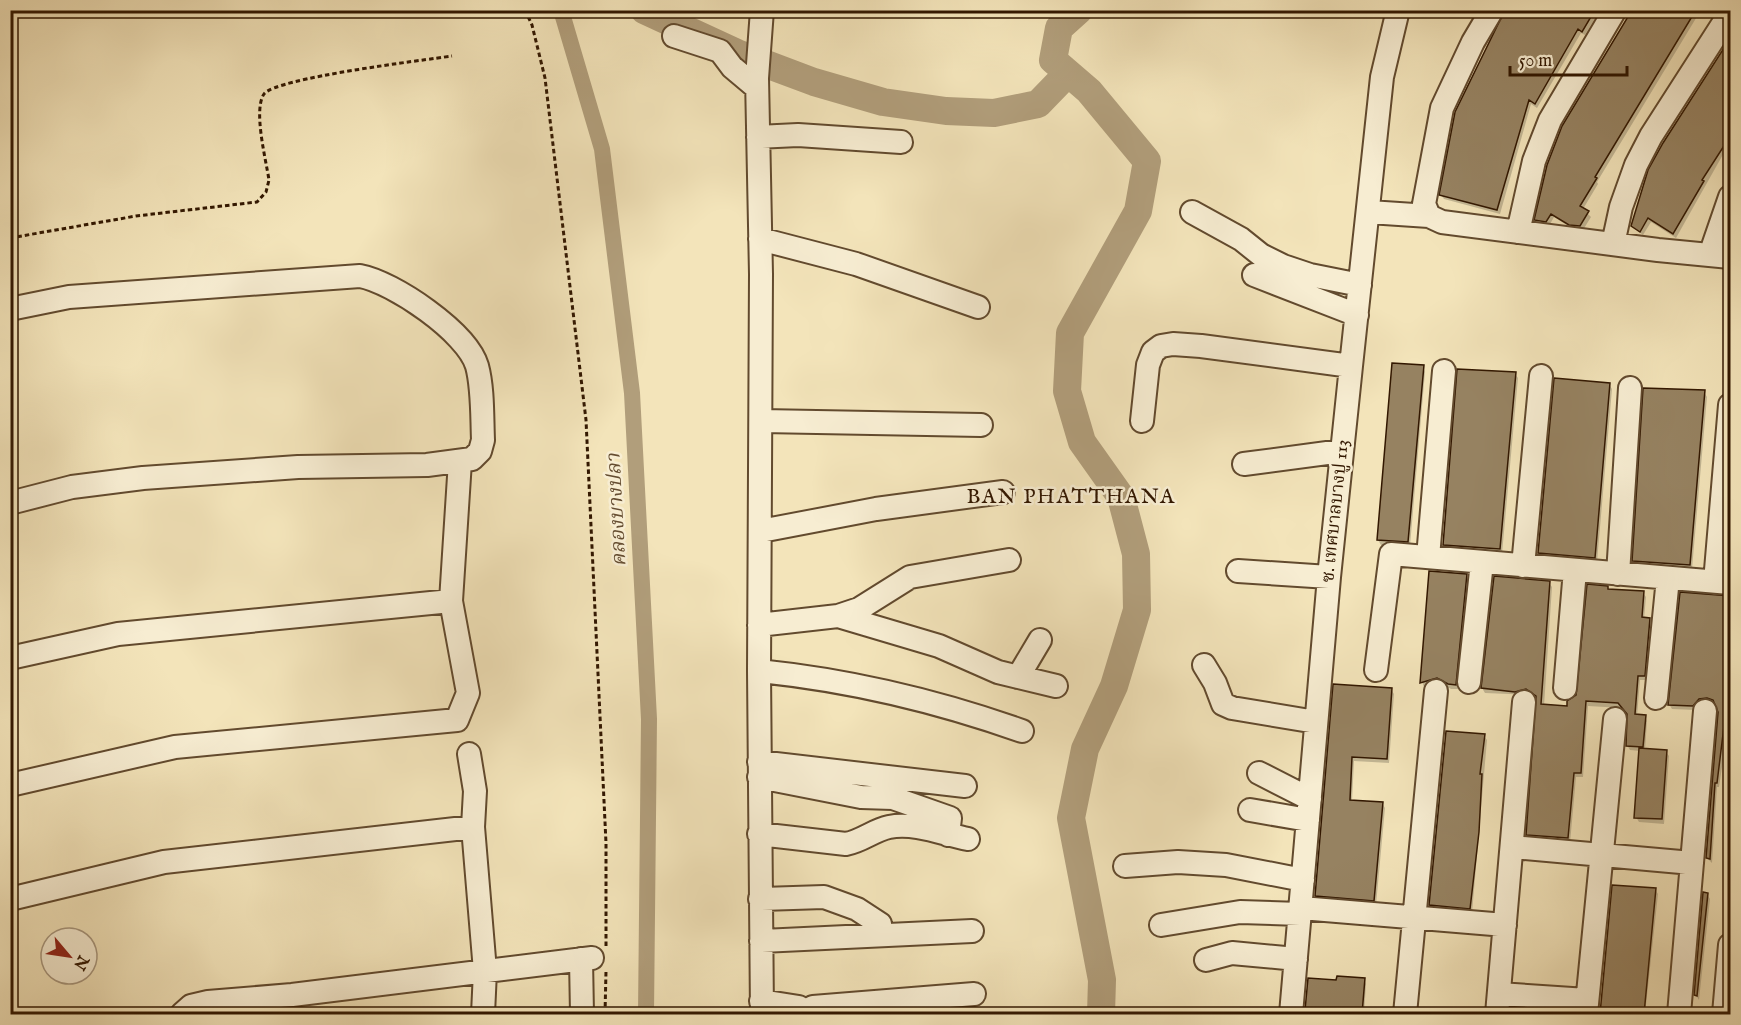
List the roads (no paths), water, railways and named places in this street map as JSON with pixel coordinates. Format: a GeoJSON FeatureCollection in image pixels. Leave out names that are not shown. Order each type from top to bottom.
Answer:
{"type":"FeatureCollection","features":[{"type":"Feature","properties":{"kind":"street"},"geometry":{"type":"LineString","coordinates":[[762,10],[757,83],[761,421],[759,625],[761,1008],[806,1007],[974,994]]}},
{"type":"Feature","properties":{"kind":"street","name":"ซ. เทศบาลบางปู 113"},"geometry":{"type":"LineString","coordinates":[[1291,1014],[1329,577],[1351,366],[1382,77],[1398,10]]}},
{"type":"Feature","properties":{"kind":"street"},"geometry":{"type":"LineString","coordinates":[[1426,210],[1442,108],[1473,42],[1492,10]]}},
{"type":"Feature","properties":{"kind":"street"},"geometry":{"type":"LineString","coordinates":[[1518,232],[1534,161],[1550,120],[1615,10]]}},
{"type":"Feature","properties":{"kind":"street"},"geometry":{"type":"LineString","coordinates":[[1613,244],[1621,207],[1636,165],[1651,136],[1731,13]]}},
{"type":"Feature","properties":{"kind":"street"},"geometry":{"type":"LineString","coordinates":[[674,36],[720,51],[732,67],[757,83]]}},
{"type":"Feature","properties":{"kind":"street"},"geometry":{"type":"LineString","coordinates":[[758,137],[798,135],[901,142]]}},
{"type":"Feature","properties":{"kind":"street"},"geometry":{"type":"LineString","coordinates":[[1369,204],[1426,210],[1442,222],[1720,256],[1731,197]]}},
{"type":"Feature","properties":{"kind":"street"},"geometry":{"type":"LineString","coordinates":[[1192,212],[1283,266],[1310,275],[1360,285]]}},
{"type":"Feature","properties":{"kind":"street"},"geometry":{"type":"LineString","coordinates":[[760,238],[856,264],[978,307]]}},
{"type":"Feature","properties":{"kind":"street"},"geometry":{"type":"LineString","coordinates":[[1254,275],[1357,315]]}},
{"type":"Feature","properties":{"kind":"street"},"geometry":{"type":"LineString","coordinates":[[10,309],[69,297],[360,276],[375,279],[436,318],[457,338],[477,366],[483,440],[480,451],[472,459],[460,461],[428,465],[298,466],[143,478],[72,487],[10,503]]}},
{"type":"Feature","properties":{"kind":"street"},"geometry":{"type":"LineString","coordinates":[[1142,421],[1148,365],[1153,352],[1161,346],[1173,344],[1201,346],[1351,366]]}},
{"type":"Feature","properties":{"kind":"street"},"geometry":{"type":"LineString","coordinates":[[1428,557],[1444,371]]}},
{"type":"Feature","properties":{"kind":"street"},"geometry":{"type":"LineString","coordinates":[[1523,566],[1541,376]]}},
{"type":"Feature","properties":{"kind":"street"},"geometry":{"type":"LineString","coordinates":[[1618,574],[1630,388]]}},
{"type":"Feature","properties":{"kind":"street"},"geometry":{"type":"LineString","coordinates":[[1376,670],[1391,554],[1723,583],[1731,405]]}},
{"type":"Feature","properties":{"kind":"street"},"geometry":{"type":"LineString","coordinates":[[761,421],[981,425]]}},
{"type":"Feature","properties":{"kind":"street"},"geometry":{"type":"LineString","coordinates":[[1244,464],[1342,451]]}},
{"type":"Feature","properties":{"kind":"street"},"geometry":{"type":"LineString","coordinates":[[10,784],[176,747],[457,720],[468,693],[452,601],[460,461]]}},
{"type":"Feature","properties":{"kind":"street"},"geometry":{"type":"LineString","coordinates":[[761,531],[876,509],[1004,492]]}},
{"type":"Feature","properties":{"kind":"street"},"geometry":{"type":"LineString","coordinates":[[759,625],[838,616],[859,609],[910,578],[1010,560]]}},
{"type":"Feature","properties":{"kind":"street"},"geometry":{"type":"LineString","coordinates":[[1469,682],[1482,562]]}},
{"type":"Feature","properties":{"kind":"street"},"geometry":{"type":"LineString","coordinates":[[1565,688],[1575,570]]}},
{"type":"Feature","properties":{"kind":"street"},"geometry":{"type":"LineString","coordinates":[[1238,571],[1329,577]]}},
{"type":"Feature","properties":{"kind":"street"},"geometry":{"type":"LineString","coordinates":[[1656,698],[1668,578]]}},
{"type":"Feature","properties":{"kind":"street"},"geometry":{"type":"LineString","coordinates":[[10,658],[118,634],[452,601]]}},
{"type":"Feature","properties":{"kind":"street"},"geometry":{"type":"LineString","coordinates":[[838,616],[939,646],[982,667],[1056,686]]}},
{"type":"Feature","properties":{"kind":"street"},"geometry":{"type":"LineString","coordinates":[[1018,677],[1040,640]]}},
{"type":"Feature","properties":{"kind":"street"},"geometry":{"type":"LineString","coordinates":[[1204,665],[1215,683],[1223,704],[1232,708],[1316,722]]}},
{"type":"Feature","properties":{"kind":"street"},"geometry":{"type":"LineString","coordinates":[[759,670],[808,676],[947,706],[1022,731]]}},
{"type":"Feature","properties":{"kind":"street"},"geometry":{"type":"LineString","coordinates":[[1405,1014],[1416,919],[1436,691]]}},
{"type":"Feature","properties":{"kind":"street"},"geometry":{"type":"LineString","coordinates":[[1524,702],[1498,1004],[1586,1007],[1615,719]]}},
{"type":"Feature","properties":{"kind":"street"},"geometry":{"type":"LineString","coordinates":[[1678,1014],[1705,711]]}},
{"type":"Feature","properties":{"kind":"street"},"geometry":{"type":"LineString","coordinates":[[469,754],[475,791],[473,827],[485,971],[483,1014]]}},
{"type":"Feature","properties":{"kind":"street"},"geometry":{"type":"LineString","coordinates":[[759,770],[965,786]]}},
{"type":"Feature","properties":{"kind":"street"},"geometry":{"type":"LineString","coordinates":[[759,770],[861,797],[893,798],[950,818],[958,837],[903,826],[888,827],[860,841],[846,844],[759,834]]}},
{"type":"Feature","properties":{"kind":"street"},"geometry":{"type":"LineString","coordinates":[[1259,773],[1309,809]]}},
{"type":"Feature","properties":{"kind":"street"},"geometry":{"type":"LineString","coordinates":[[1250,810],[1309,809]]}},
{"type":"Feature","properties":{"kind":"street"},"geometry":{"type":"LineString","coordinates":[[10,899],[164,862],[473,827]]}},
{"type":"Feature","properties":{"kind":"street"},"geometry":{"type":"LineString","coordinates":[[1512,847],[1692,863]]}},
{"type":"Feature","properties":{"kind":"street"},"geometry":{"type":"LineString","coordinates":[[1125,866],[1178,862],[1226,865],[1302,880]]}},
{"type":"Feature","properties":{"kind":"street"},"geometry":{"type":"LineString","coordinates":[[760,899],[830,899],[856,909],[880,924]]}},
{"type":"Feature","properties":{"kind":"street"},"geometry":{"type":"LineString","coordinates":[[1161,925],[1240,912],[1300,911],[1505,926]]}},
{"type":"Feature","properties":{"kind":"street"},"geometry":{"type":"LineString","coordinates":[[760,941],[972,931]]}},
{"type":"Feature","properties":{"kind":"street"},"geometry":{"type":"LineString","coordinates":[[1724,1014],[1731,945]]}},
{"type":"Feature","properties":{"kind":"street"},"geometry":{"type":"LineString","coordinates":[[1206,960],[1232,953],[1296,959]]}},
{"type":"Feature","properties":{"kind":"street"},"geometry":{"type":"LineString","coordinates":[[182,1014],[191,1006],[208,1002],[292,995],[485,971],[596,961],[582,1014]]}},
{"type":"Feature","properties":{"kind":"waterway","name":"คลองบางปลา"},"geometry":{"type":"LineString","coordinates":[[561,10],[602,149],[632,393],[649,719],[646,1014]]}},
{"type":"Feature","properties":{"kind":"waterway"},"geometry":{"type":"LineString","coordinates":[[644,10],[737,53],[814,82],[883,102],[946,111],[994,113],[1038,104],[1068,73]]}},
{"type":"Feature","properties":{"kind":"waterway"},"geometry":{"type":"LineString","coordinates":[[1079,10],[1059,28],[1053,60],[1089,91],[1147,161],[1138,211],[1070,333],[1067,391],[1082,442],[1121,497],[1136,554],[1137,610],[1114,686],[1085,749],[1071,818],[1102,980],[1101,1014]]}},
{"type":"Feature","properties":{"kind":"district","name":"BAN PHATTHANA"},"geometry":{"type":"Point","coordinates":[1071,497]}}]}
